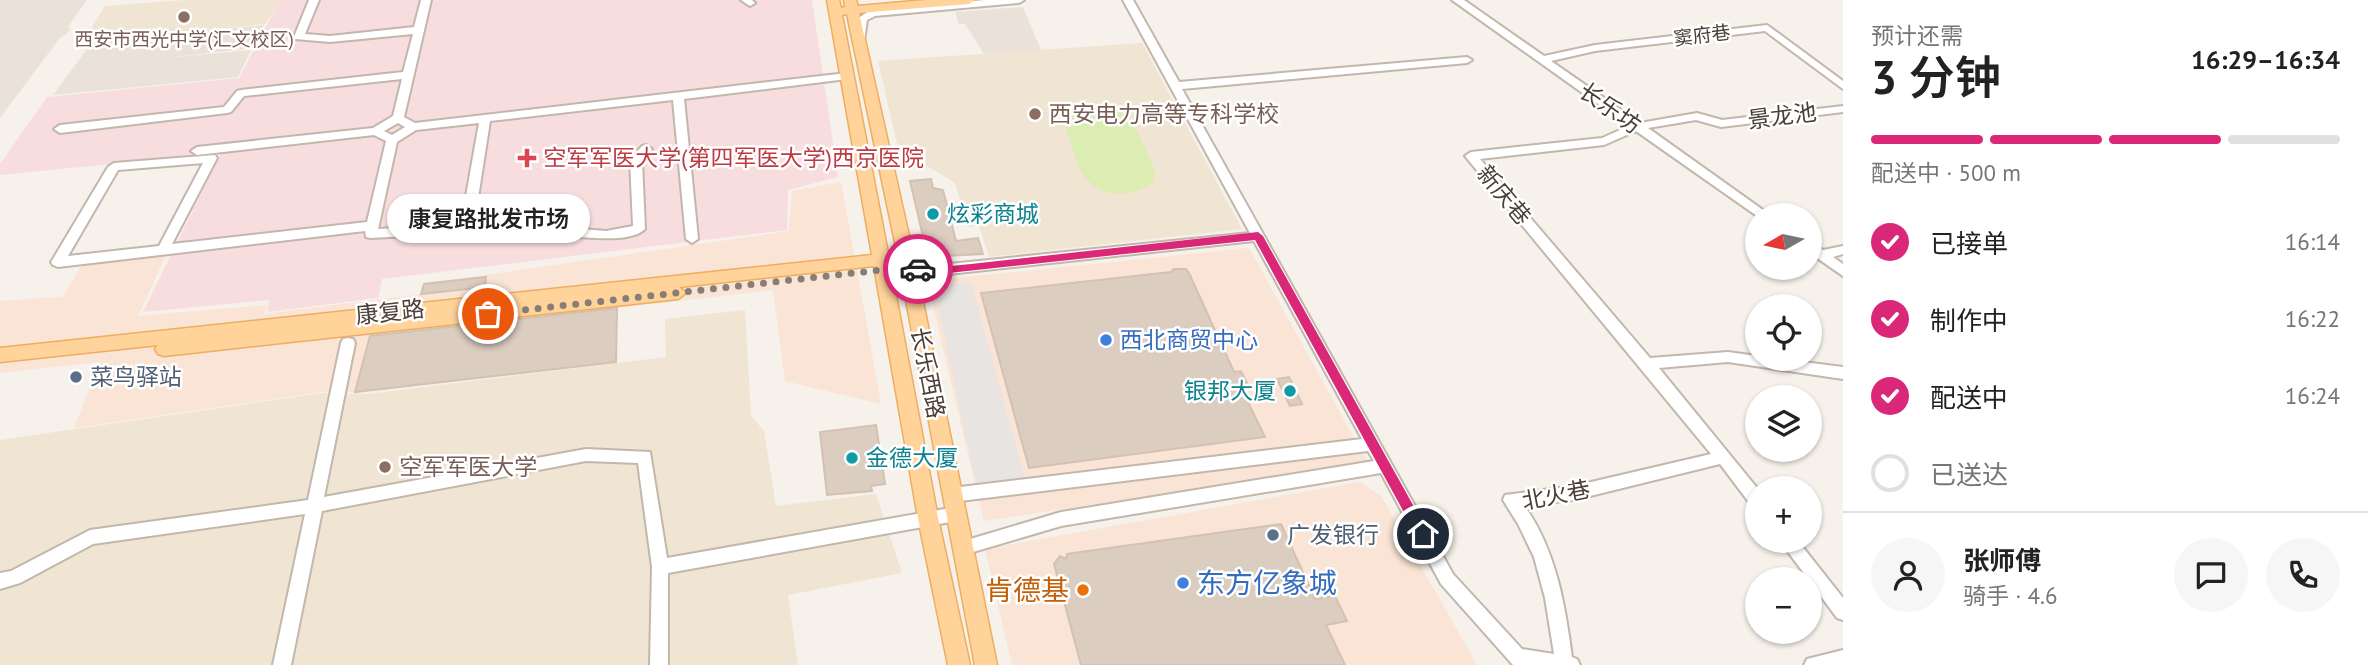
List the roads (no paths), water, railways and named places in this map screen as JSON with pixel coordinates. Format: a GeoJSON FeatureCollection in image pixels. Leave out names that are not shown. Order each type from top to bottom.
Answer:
{"type":"FeatureCollection","features":[{"type":"Feature","properties":{"kind":"main road"},"geometry":{"type":"LineString","coordinates":[[842,5],[969,0]]}},
{"type":"Feature","properties":{"kind":"main road"},"geometry":{"type":"LineString","coordinates":[[894,3],[911,9]]}},
{"type":"Feature","properties":{"kind":"main road","name":"长乐西路"},"geometry":{"type":"LineString","coordinates":[[842,5],[860,47],[906,262],[986,665]]}},
{"type":"Feature","properties":{"kind":"main road","name":"长乐西路"},"geometry":{"type":"LineString","coordinates":[[842,5],[847,76],[928,518],[959,665]]}},
{"type":"Feature","properties":{"kind":"main road","name":"康复路"},"geometry":{"type":"LineString","coordinates":[[0,355],[906,262]]}},
{"type":"Feature","properties":{"kind":"main road","name":"康复路"},"geometry":{"type":"LineString","coordinates":[[0,367],[882,264]]}},
{"type":"Feature","properties":{"kind":"street"},"geometry":{"type":"LineString","coordinates":[[314,0],[299,37],[330,39],[419,30]]}},
{"type":"Feature","properties":{"kind":"street"},"geometry":{"type":"LineString","coordinates":[[147,157],[376,131],[398,118],[426,0]]}},
{"type":"Feature","properties":{"kind":"street"},"geometry":{"type":"LineString","coordinates":[[860,47],[860,24],[866,16],[911,9],[1019,0]]}},
{"type":"Feature","properties":{"kind":"street"},"geometry":{"type":"LineString","coordinates":[[1128,0],[1447,579],[1523,661]]}},
{"type":"Feature","properties":{"kind":"street","name":"长乐坊"},"geometry":{"type":"LineString","coordinates":[[1457,0],[1747,203]]}},
{"type":"Feature","properties":{"kind":"street","name":"窦府巷"},"geometry":{"type":"LineString","coordinates":[[1542,60],[1595,48],[1767,28],[1843,86]]}},
{"type":"Feature","properties":{"kind":"street"},"geometry":{"type":"LineString","coordinates":[[1175,86],[1467,60]]}},
{"type":"Feature","properties":{"kind":"street"},"geometry":{"type":"LineString","coordinates":[[60,129],[227,110],[240,93],[408,75]]}},
{"type":"Feature","properties":{"kind":"street"},"geometry":{"type":"LineString","coordinates":[[646,149],[636,160],[639,229],[606,235],[533,229],[467,228],[371,234],[392,140],[412,127],[847,76]]}},
{"type":"Feature","properties":{"kind":"street"},"geometry":{"type":"LineString","coordinates":[[678,96],[692,239]]}},
{"type":"Feature","properties":{"kind":"street","name":"景龙池"},"geometry":{"type":"LineString","coordinates":[[1721,124],[1843,109]]}},
{"type":"Feature","properties":{"kind":"street","name":"新庆巷"},"geometry":{"type":"LineString","coordinates":[[1647,364],[1471,156],[1604,141],[1636,127],[1697,117],[1721,124]]}},
{"type":"Feature","properties":{"kind":"street"},"geometry":{"type":"LineString","coordinates":[[398,118],[412,127]]}},
{"type":"Feature","properties":{"kind":"street"},"geometry":{"type":"LineString","coordinates":[[467,228],[485,119]]}},
{"type":"Feature","properties":{"kind":"street"},"geometry":{"type":"LineString","coordinates":[[376,131],[392,140]]}},
{"type":"Feature","properties":{"kind":"street"},"geometry":{"type":"LineString","coordinates":[[163,250],[211,158],[114,167],[58,262],[84,259],[163,250],[373,226]]}},
{"type":"Feature","properties":{"kind":"street"},"geometry":{"type":"LineString","coordinates":[[906,262],[930,271],[1258,236]]}},
{"type":"Feature","properties":{"kind":"street"},"geometry":{"type":"LineString","coordinates":[[1822,255],[1843,250]]}},
{"type":"Feature","properties":{"kind":"street"},"geometry":{"type":"LineString","coordinates":[[1822,255],[1843,271]]}},
{"type":"Feature","properties":{"kind":"street"},"geometry":{"type":"LineString","coordinates":[[282,665],[348,343]]}},
{"type":"Feature","properties":{"kind":"street"},"geometry":{"type":"LineString","coordinates":[[1647,364],[1728,357],[1843,373]]}},
{"type":"Feature","properties":{"kind":"street"},"geometry":{"type":"LineString","coordinates":[[1647,364],[1745,484]]}},
{"type":"Feature","properties":{"kind":"street"},"geometry":{"type":"LineString","coordinates":[[952,495],[1374,444]]}},
{"type":"Feature","properties":{"kind":"street"},"geometry":{"type":"LineString","coordinates":[[0,581],[14,579],[90,537],[314,506],[586,455],[645,457],[660,567],[659,665]]}},
{"type":"Feature","properties":{"kind":"street","name":"北火巷"},"geometry":{"type":"LineString","coordinates":[[1523,661],[1567,664],[1550,572],[1528,521],[1511,499],[1574,493],[1724,457]]}},
{"type":"Feature","properties":{"kind":"street"},"geometry":{"type":"LineString","coordinates":[[963,548],[1061,519],[1386,466]]}},
{"type":"Feature","properties":{"kind":"street"},"geometry":{"type":"LineString","coordinates":[[660,567],[956,514]]}},
{"type":"Feature","properties":{"kind":"street"},"geometry":{"type":"LineString","coordinates":[[1797,553],[1843,612]]}},
{"type":"Feature","properties":{"kind":"street"},"geometry":{"type":"LineString","coordinates":[[1813,665],[1843,659]]}},
{"type":"Feature","properties":{"kind":"place","name":"西安市西光中学(汇文校区)"},"geometry":{"type":"Point","coordinates":[184,17]}},
{"type":"Feature","properties":{"kind":"place","name":"西安电力高等专科学校"},"geometry":{"type":"Point","coordinates":[1035,114]}},
{"type":"Feature","properties":{"kind":"place","name":"空军军医大学(第四军医大学)西京医院"},"geometry":{"type":"Point","coordinates":[527,158]}},
{"type":"Feature","properties":{"kind":"place","name":"炫彩商城"},"geometry":{"type":"Point","coordinates":[933,214]}},
{"type":"Feature","properties":{"kind":"place","name":"康复路批发市场"},"geometry":{"type":"Point","coordinates":[488,314]}},
{"type":"Feature","properties":{"kind":"place","name":"西北商贸中心"},"geometry":{"type":"Point","coordinates":[1106,340]}},
{"type":"Feature","properties":{"kind":"place","name":"菜鸟驿站"},"geometry":{"type":"Point","coordinates":[76,377]}},
{"type":"Feature","properties":{"kind":"place","name":"银邦大厦"},"geometry":{"type":"Point","coordinates":[1290,391]}},
{"type":"Feature","properties":{"kind":"place","name":"金德大厦"},"geometry":{"type":"Point","coordinates":[852,458]}},
{"type":"Feature","properties":{"kind":"place","name":"空军军医大学"},"geometry":{"type":"Point","coordinates":[385,467]}},
{"type":"Feature","properties":{"kind":"place","name":"广发银行"},"geometry":{"type":"Point","coordinates":[1273,535]}},
{"type":"Feature","properties":{"kind":"place","name":"东方亿象城"},"geometry":{"type":"Point","coordinates":[1183,583]}},
{"type":"Feature","properties":{"kind":"place","name":"肯德基"},"geometry":{"type":"Point","coordinates":[1083,590]}}]}
